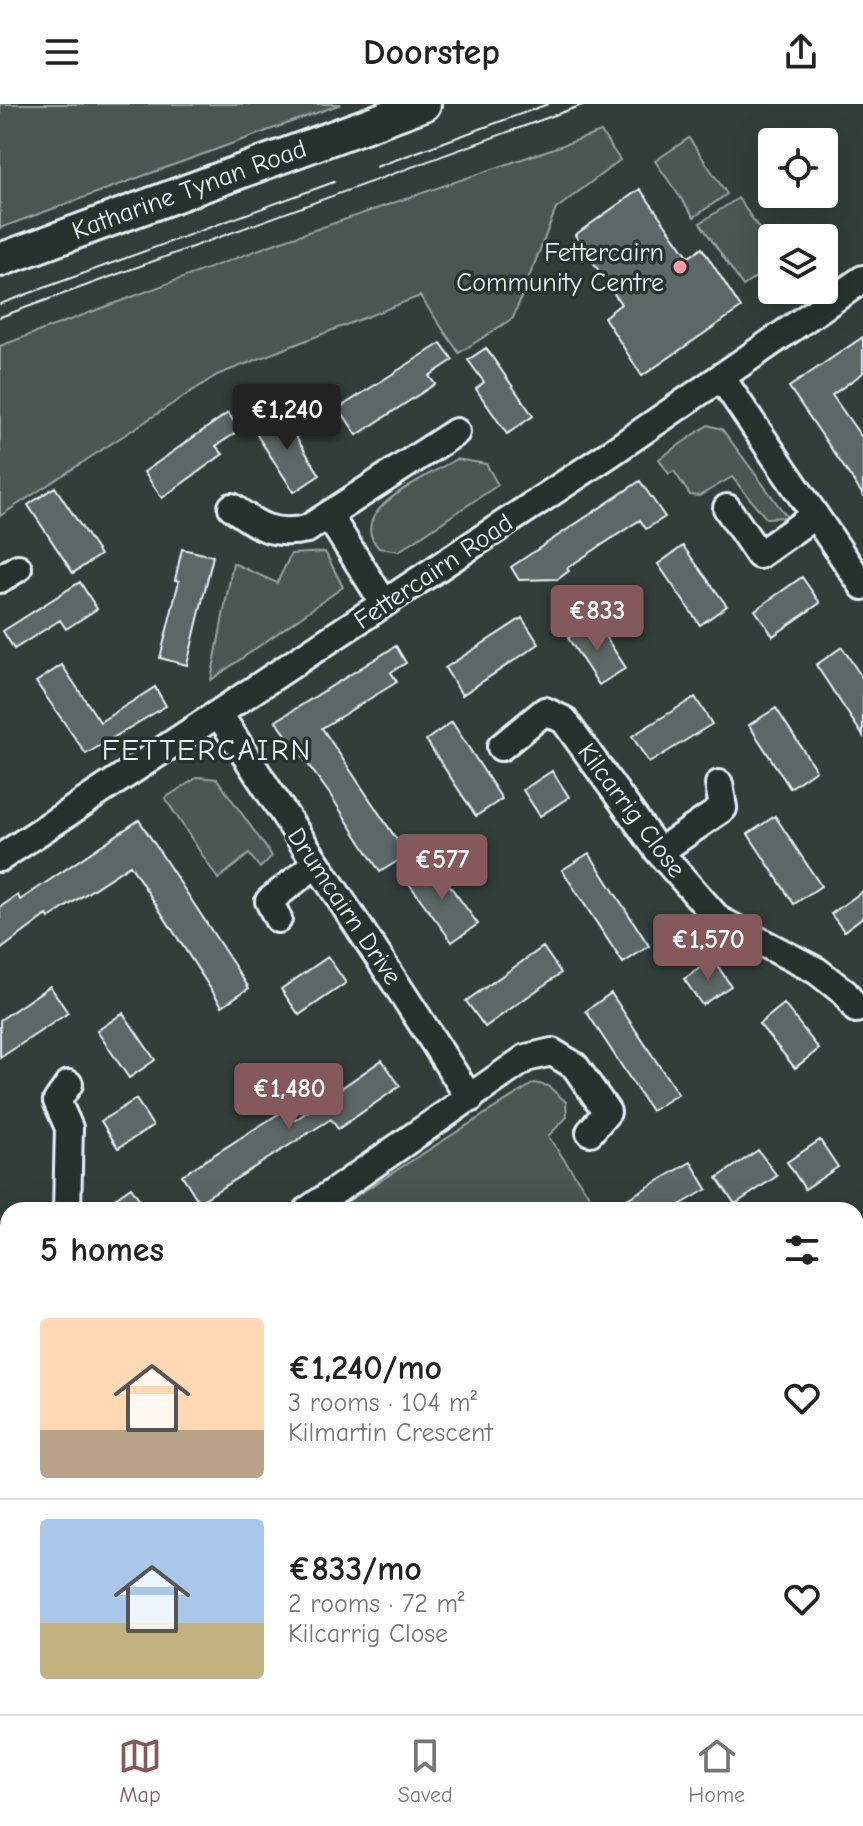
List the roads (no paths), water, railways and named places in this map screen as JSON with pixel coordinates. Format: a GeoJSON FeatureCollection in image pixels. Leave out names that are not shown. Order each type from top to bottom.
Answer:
{"type":"FeatureCollection","features":[{"type":"Feature","properties":{"kind":"main road","name":"Katharine Tynan Road"},"geometry":{"type":"LineString","coordinates":[[0,260],[424,104]]}},
{"type":"Feature","properties":{"kind":"street","name":"Fettercairn Road"},"geometry":{"type":"LineString","coordinates":[[3,850],[219,714],[863,279]]}},
{"type":"Feature","properties":{"kind":"street"},"geometry":{"type":"LineString","coordinates":[[721,377],[863,586]]}},
{"type":"Feature","properties":{"kind":"street"},"geometry":{"type":"LineString","coordinates":[[232,507],[254,523],[281,534],[307,529],[456,432]]}},
{"type":"Feature","properties":{"kind":"street"},"geometry":{"type":"LineString","coordinates":[[727,508],[759,555],[815,515]]}},
{"type":"Feature","properties":{"kind":"street"},"geometry":{"type":"LineString","coordinates":[[329,516],[384,603]]}},
{"type":"Feature","properties":{"kind":"street","name":"Kilcarrig Close"},"geometry":{"type":"LineString","coordinates":[[501,747],[545,711],[564,720],[659,852],[719,920],[817,971],[855,995]]}},
{"type":"Feature","properties":{"kind":"street","name":"Drumcairn Drive"},"geometry":{"type":"LineString","coordinates":[[219,714],[316,864],[377,949],[470,1099]]}},
{"type":"Feature","properties":{"kind":"street"},"geometry":{"type":"LineString","coordinates":[[659,852],[723,808],[719,784]]}},
{"type":"Feature","properties":{"kind":"street"},"geometry":{"type":"LineString","coordinates":[[278,919],[269,901],[316,864]]}},
{"type":"Feature","properties":{"kind":"street"},"geometry":{"type":"LineString","coordinates":[[320,1202],[526,1058],[552,1052],[575,1066],[607,1112],[590,1132]]}},
{"type":"Feature","properties":{"kind":"street"},"geometry":{"type":"LineString","coordinates":[[67,1202],[69,1128],[57,1101],[69,1084]]}},
{"type":"Feature","properties":{"kind":"tram line"},"geometry":{"type":"LineString","coordinates":[[376,167],[548,104]]}},
{"type":"Feature","properties":{"kind":"tram line"},"geometry":{"type":"LineString","coordinates":[[0,317],[585,104]]}},
{"type":"Feature","properties":{"kind":"tram line"},"geometry":{"type":"LineString","coordinates":[[0,304],[334,182]]}},
{"type":"Feature","properties":{"kind":"place","name":"Fettercairn Community Centre"},"geometry":{"type":"Point","coordinates":[680,267]}},
{"type":"Feature","properties":{"kind":"district","name":"FETTERCAIRN"},"geometry":{"type":"Point","coordinates":[207,750]}}]}
